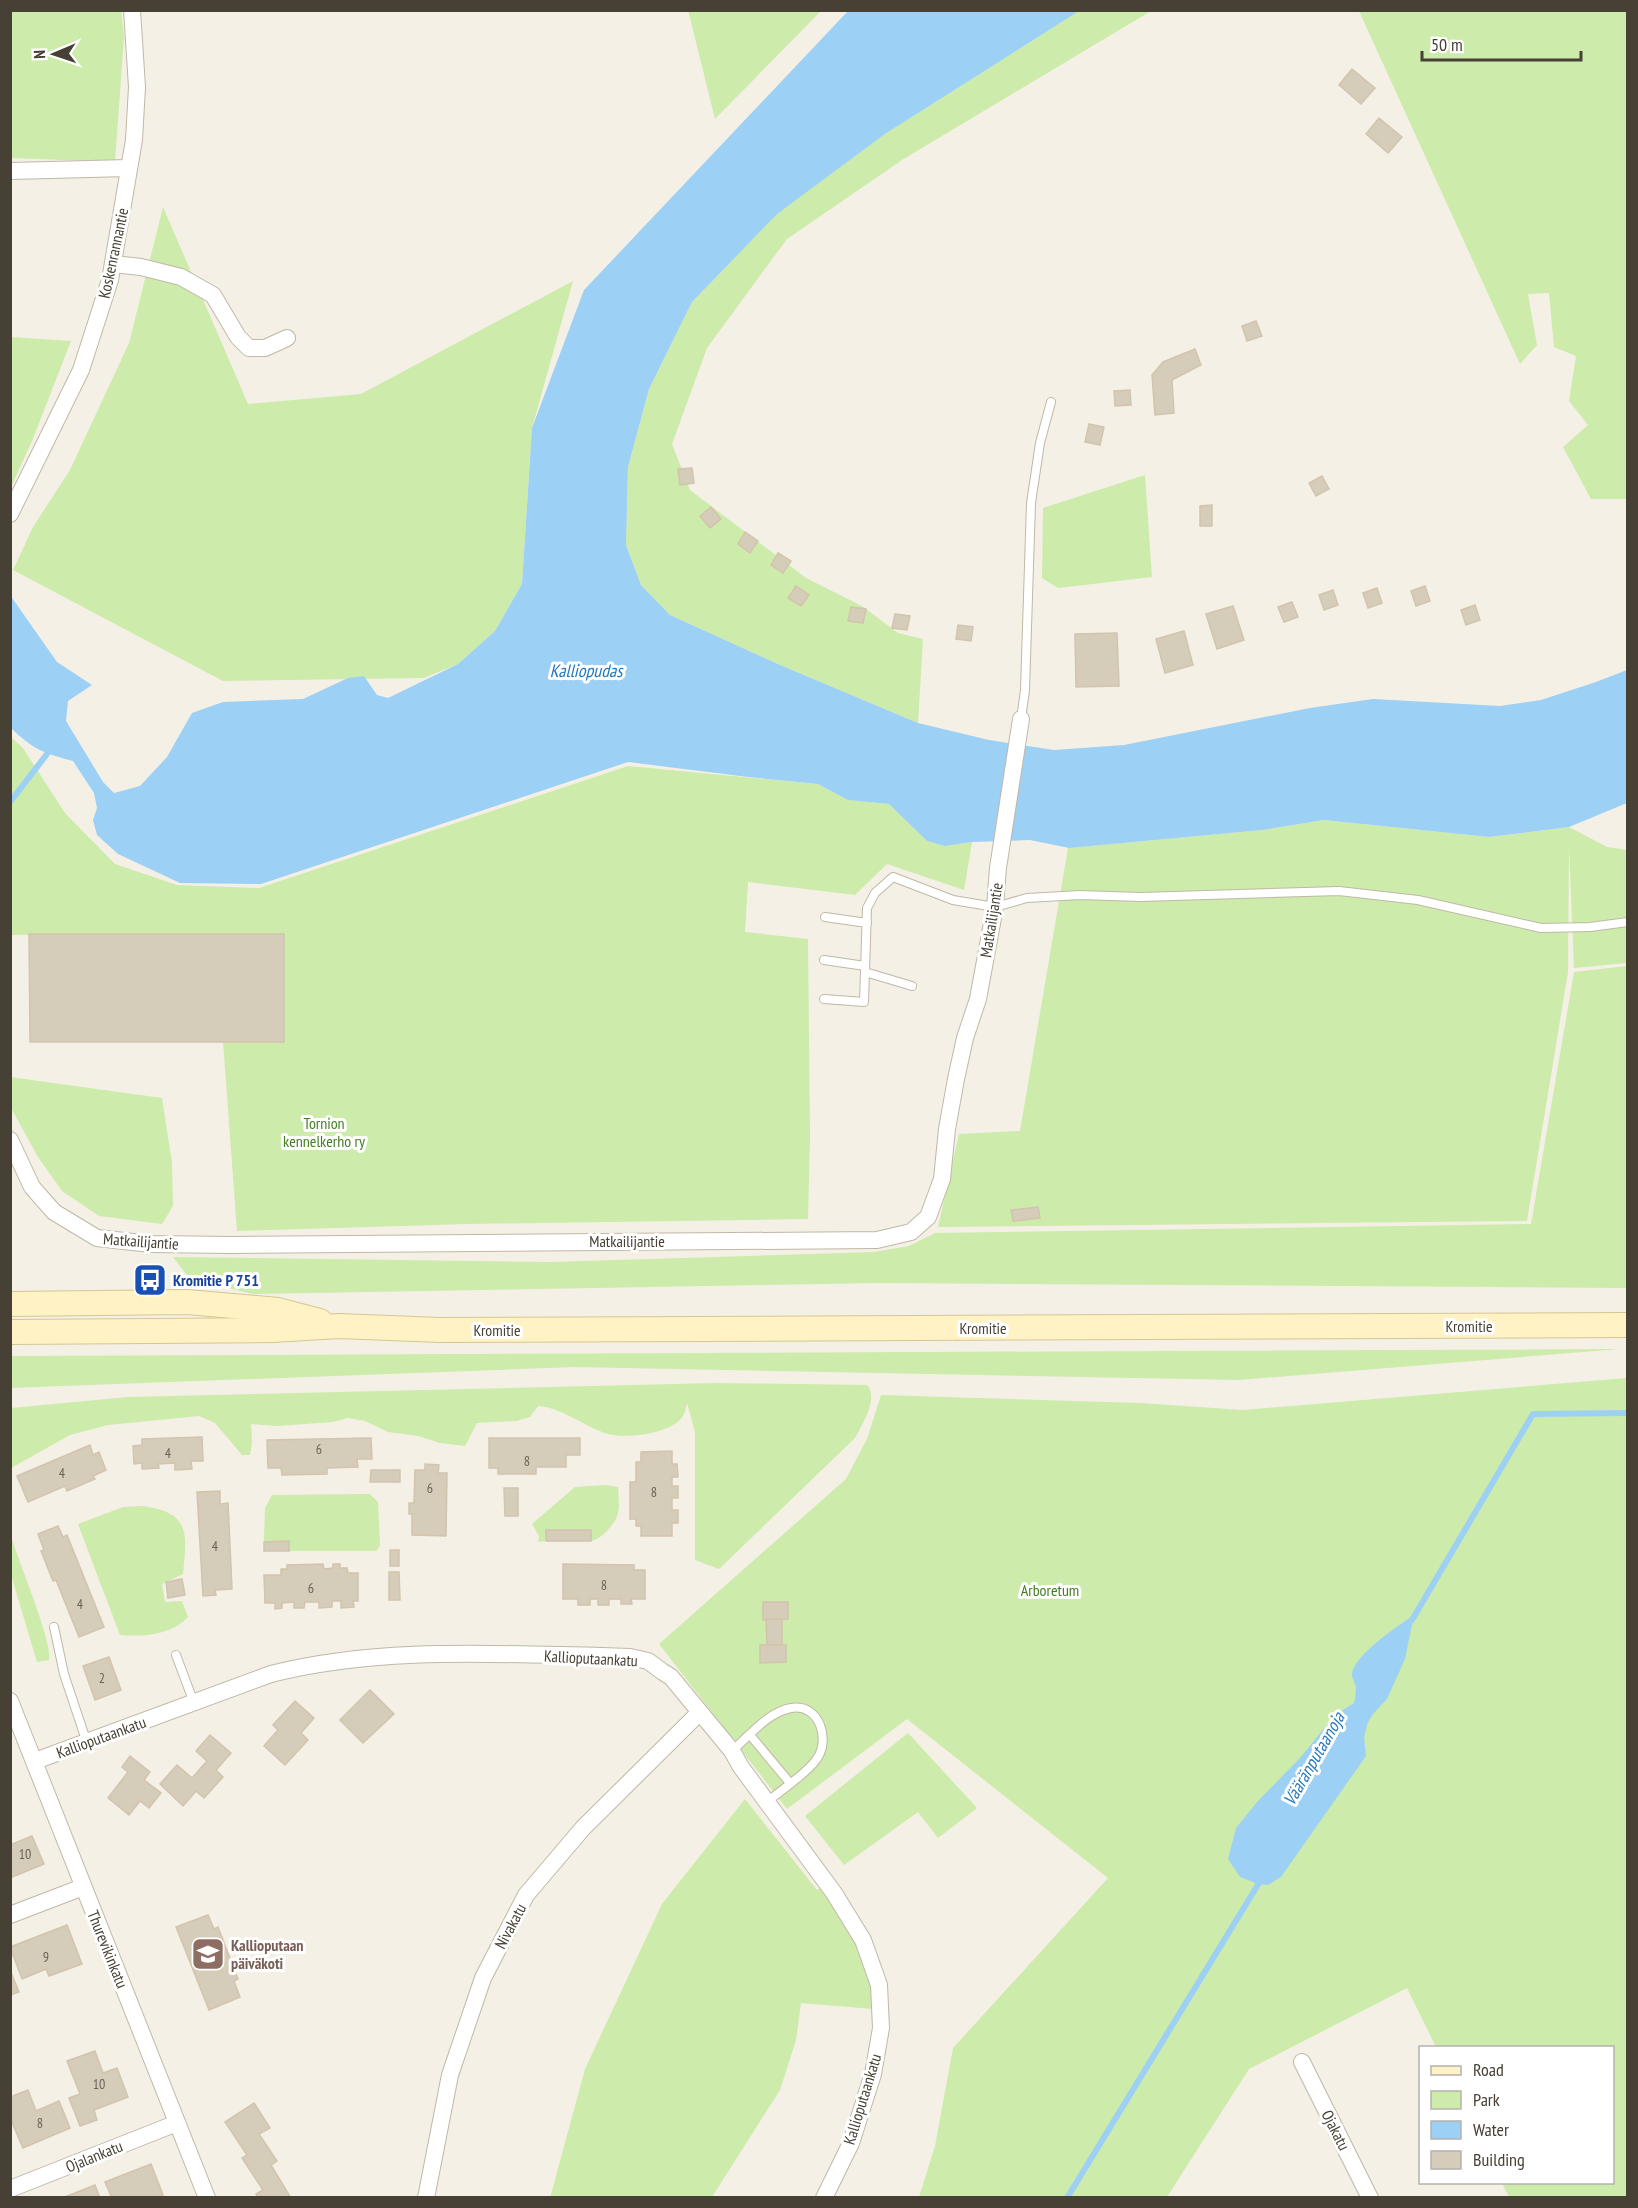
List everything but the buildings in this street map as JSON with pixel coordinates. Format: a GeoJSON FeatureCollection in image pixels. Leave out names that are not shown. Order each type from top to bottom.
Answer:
{"type":"FeatureCollection","features":[{"type":"Feature","properties":{"kind":"main road","name":"Kromitie"},"geometry":{"type":"LineString","coordinates":[[10,1304],[187,1302],[278,1310],[339,1326]]}},
{"type":"Feature","properties":{"kind":"main road","name":"Kromitie"},"geometry":{"type":"LineString","coordinates":[[10,1332],[273,1330],[339,1326],[463,1330],[1628,1325]]}},
{"type":"Feature","properties":{"kind":"street","name":"Koskenrannantie"},"geometry":{"type":"LineString","coordinates":[[10,514],[81,370],[110,280],[134,140],[136,87],[132,10]]}},
{"type":"Feature","properties":{"kind":"street"},"geometry":{"type":"LineString","coordinates":[[10,171],[129,168]]}},
{"type":"Feature","properties":{"kind":"street"},"geometry":{"type":"LineString","coordinates":[[113,264],[141,267],[181,277],[213,295],[238,337],[249,348],[265,348],[287,338]]}},
{"type":"Feature","properties":{"kind":"street","name":"Matkailijantie"},"geometry":{"type":"LineString","coordinates":[[10,1140],[32,1187],[54,1212],[97,1238],[151,1244],[877,1240],[911,1232],[928,1217],[942,1179],[947,1130],[956,1079],[965,1038],[978,999],[995,907],[998,868],[1021,719]]}},
{"type":"Feature","properties":{"kind":"street","name":"Kallioputaankatu"},"geometry":{"type":"LineString","coordinates":[[35,1761],[271,1674],[311,1664],[421,1653],[590,1655],[630,1657],[648,1661],[671,1677],[732,1751],[834,1893],[863,1940],[879,1985],[881,2028],[873,2074],[851,2144],[824,2198]]}},
{"type":"Feature","properties":{"kind":"street","name":"Thurevikinkatu"},"geometry":{"type":"LineString","coordinates":[[10,1701],[207,2198]]}},
{"type":"Feature","properties":{"kind":"street","name":"Nivakatu"},"geometry":{"type":"LineString","coordinates":[[426,2198],[450,2075],[483,1978],[526,1895],[583,1828],[699,1713]]}},
{"type":"Feature","properties":{"kind":"street"},"geometry":{"type":"LineString","coordinates":[[10,1915],[83,1887]]}},
{"type":"Feature","properties":{"kind":"street","name":"Ojakatu"},"geometry":{"type":"LineString","coordinates":[[1302,2062],[1367,2196]]}},
{"type":"Feature","properties":{"kind":"street","name":"Ojalankatu"},"geometry":{"type":"LineString","coordinates":[[10,2189],[177,2123]]}},
{"type":"Feature","properties":{"kind":"lane"},"geometry":{"type":"LineString","coordinates":[[1021,719],[1025,690],[1030,502],[1040,443],[1051,402]]}},
{"type":"Feature","properties":{"kind":"lane"},"geometry":{"type":"LineString","coordinates":[[824,999],[864,1002],[867,908],[875,893],[893,877],[954,900],[995,907],[1027,898],[1080,895],[1141,897],[1340,891],[1418,900],[1541,928],[1590,927],[1628,922]]}},
{"type":"Feature","properties":{"kind":"lane"},"geometry":{"type":"LineString","coordinates":[[825,917],[867,923]]}},
{"type":"Feature","properties":{"kind":"lane"},"geometry":{"type":"LineString","coordinates":[[824,960],[865,969],[912,987]]}},
{"type":"Feature","properties":{"kind":"lane"},"geometry":{"type":"LineString","coordinates":[[54,1627],[64,1674],[87,1743]]}},
{"type":"Feature","properties":{"kind":"lane"},"geometry":{"type":"LineString","coordinates":[[176,1655],[194,1703]]}},
{"type":"Feature","properties":{"kind":"lane"},"geometry":{"type":"LineString","coordinates":[[732,1751],[775,1714],[793,1707],[808,1711],[818,1719],[823,1734],[823,1749],[816,1761],[767,1802]]}},
{"type":"Feature","properties":{"kind":"lane"},"geometry":{"type":"LineString","coordinates":[[750,1735],[790,1783]]}},
{"type":"Feature","properties":{"kind":"green space"},"geometry":{"type":"Polygon","coordinates":[[[688,10],[821,10],[821,11],[715,119],[688,10]]]}},
{"type":"Feature","properties":{"kind":"green space"},"geometry":{"type":"Polygon","coordinates":[[[11,11],[121,11],[124,36],[115,162],[11,158],[11,11]]]}},
{"type":"Feature","properties":{"kind":"green space"},"geometry":{"type":"Polygon","coordinates":[[[1079,11],[1151,11],[902,160],[787,239],[707,348],[672,444],[690,490],[806,578],[862,606],[898,633],[923,639],[918,723],[780,665],[670,615],[641,585],[626,545],[628,467],[649,389],[692,302],[776,214],[885,134],[1079,11]]]}},
{"type":"Feature","properties":{"kind":"green space"},"geometry":{"type":"Polygon","coordinates":[[[1359,11],[1627,11],[1627,499],[1591,499],[1563,447],[1588,425],[1569,401],[1576,356],[1554,347],[1549,293],[1528,294],[1537,345],[1520,364],[1359,11]]]}},
{"type":"Feature","properties":{"kind":"green space"},"geometry":{"type":"Polygon","coordinates":[[[163,207],[248,404],[361,394],[573,281],[532,428],[522,584],[495,631],[458,664],[424,678],[223,681],[13,570],[33,527],[70,470],[129,343],[163,207]]]}},
{"type":"Feature","properties":{"kind":"green space"},"geometry":{"type":"Polygon","coordinates":[[[11,337],[71,341],[32,441],[11,487],[11,337]]]}},
{"type":"Feature","properties":{"kind":"green space"},"geometry":{"type":"Polygon","coordinates":[[[1145,475],[1152,577],[1058,588],[1042,578],[1043,508],[1145,475]]]}},
{"type":"Feature","properties":{"kind":"green space","name":"Tornion kennelkerho ry"},"geometry":{"type":"Polygon","coordinates":[[[10,736],[23,748],[65,813],[115,864],[177,885],[259,888],[628,766],[818,784],[848,800],[889,804],[927,841],[945,846],[972,842],[964,890],[887,864],[855,895],[748,882],[745,932],[808,939],[810,1136],[808,1219],[466,1224],[237,1231],[223,1042],[284,1041],[284,934],[11,935],[10,736]]]}},
{"type":"Feature","properties":{"kind":"green space"},"geometry":{"type":"Polygon","coordinates":[[[1324,820],[1489,837],[1569,827],[1607,847],[1627,850],[1627,963],[1574,968],[1569,847],[1568,972],[1527,1221],[938,1227],[959,1134],[1020,1131],[1068,848],[1262,830],[1324,820]]]}},
{"type":"Feature","properties":{"kind":"green space"},"geometry":{"type":"Polygon","coordinates":[[[1627,966],[1627,1288],[880,1283],[253,1294],[190,1279],[173,1257],[550,1262],[874,1252],[909,1246],[935,1233],[1531,1224],[1574,972],[1627,966]]]}},
{"type":"Feature","properties":{"kind":"green space"},"geometry":{"type":"Polygon","coordinates":[[[10,1077],[162,1098],[172,1163],[173,1206],[162,1224],[99,1216],[62,1191],[38,1157],[11,1108],[10,1077]]]}},
{"type":"Feature","properties":{"kind":"green space"},"geometry":{"type":"Polygon","coordinates":[[[1620,1349],[1239,1380],[574,1367],[10,1388],[11,1356],[1620,1349]]]}},
{"type":"Feature","properties":{"kind":"green space","name":"Arboretum"},"geometry":{"type":"Polygon","coordinates":[[[1627,1378],[1627,2197],[1509,2197],[1502,2184],[1614,2184],[1614,2046],[1436,2046],[1407,1988],[1249,2069],[1167,2197],[919,2197],[935,2146],[953,2048],[1108,1878],[907,1719],[787,1809],[659,1644],[846,1479],[867,1439],[881,1395],[1140,1403],[1243,1410],[1627,1378]]]}},
{"type":"Feature","properties":{"kind":"green space"},"geometry":{"type":"Polygon","coordinates":[[[716,1383],[867,1385],[871,1397],[868,1412],[855,1438],[719,1569],[695,1560],[695,1432],[687,1403],[683,1416],[669,1427],[648,1434],[626,1436],[608,1434],[557,1410],[538,1406],[530,1417],[516,1421],[477,1423],[465,1446],[388,1432],[365,1421],[348,1418],[333,1422],[277,1426],[251,1424],[250,1455],[242,1455],[215,1423],[199,1416],[108,1425],[70,1435],[11,1468],[11,1408],[128,1397],[716,1383]]]}},
{"type":"Feature","properties":{"kind":"green space"},"geometry":{"type":"Polygon","coordinates":[[[605,1485],[618,1487],[619,1506],[615,1520],[603,1535],[591,1541],[590,1530],[547,1530],[546,1541],[538,1542],[539,1536],[532,1524],[575,1487],[605,1485]]]}},
{"type":"Feature","properties":{"kind":"green space"},"geometry":{"type":"Polygon","coordinates":[[[370,1494],[378,1502],[380,1546],[376,1551],[289,1551],[289,1541],[264,1542],[265,1508],[272,1495],[370,1494]]]}},
{"type":"Feature","properties":{"kind":"green space"},"geometry":{"type":"Polygon","coordinates":[[[143,1506],[170,1514],[178,1520],[182,1527],[185,1536],[183,1574],[162,1584],[165,1602],[182,1601],[188,1617],[174,1628],[156,1634],[120,1635],[78,1524],[123,1507],[143,1506]]]}},
{"type":"Feature","properties":{"kind":"green space"},"geometry":{"type":"Polygon","coordinates":[[[10,1533],[46,1637],[49,1660],[37,1662],[11,1575],[10,1533]]]}},
{"type":"Feature","properties":{"kind":"green space"},"geometry":{"type":"Polygon","coordinates":[[[908,1733],[977,1808],[938,1838],[918,1812],[844,1865],[805,1816],[908,1733]]]}},
{"type":"Feature","properties":{"kind":"green space"},"geometry":{"type":"Polygon","coordinates":[[[745,1799],[817,1890],[835,1880],[869,1938],[885,2010],[801,2003],[796,2040],[780,2090],[712,2197],[550,2198],[585,2069],[662,1904],[745,1799]]]}},
{"type":"Feature","properties":{"kind":"water","name":"Kalliopudas"},"geometry":{"type":"Polygon","coordinates":[[[848,11],[1079,11],[885,134],[777,214],[692,302],[649,389],[628,467],[626,545],[641,585],[670,615],[780,665],[918,723],[989,740],[1054,750],[1124,745],[1310,708],[1373,699],[1500,706],[1541,700],[1627,670],[1627,803],[1569,827],[1489,837],[1324,820],[1262,830],[1069,848],[1030,840],[972,842],[945,846],[927,841],[889,804],[848,800],[818,784],[628,762],[261,884],[180,883],[118,854],[97,835],[93,820],[97,808],[94,793],[73,761],[39,750],[11,728],[10,595],[57,662],[92,685],[68,701],[66,721],[103,782],[114,793],[140,786],[167,757],[192,713],[223,702],[303,699],[348,678],[364,676],[377,695],[388,698],[458,664],[495,631],[522,584],[532,428],[584,290],[848,11]]]}},
{"type":"Feature","properties":{"kind":"water"},"geometry":{"type":"Polygon","coordinates":[[[1414,1615],[1405,1659],[1387,1699],[1368,1722],[1364,1737],[1366,1756],[1281,1877],[1268,1885],[1240,1877],[1228,1859],[1236,1828],[1257,1802],[1300,1758],[1335,1715],[1354,1703],[1356,1688],[1352,1672],[1363,1655],[1414,1615]]]}},
{"type":"Feature","properties":{"kind":"waterway"},"geometry":{"type":"LineString","coordinates":[[10,802],[47,754]]}},
{"type":"Feature","properties":{"kind":"waterway","name":"Vääränputaanoja"},"geometry":{"type":"LineString","coordinates":[[1412,1620],[1533,1414],[1628,1413]]}},
{"type":"Feature","properties":{"kind":"waterway","name":"Vääränputaanoja"},"geometry":{"type":"LineString","coordinates":[[1067,2198],[1262,1878]]}},
{"type":"Feature","properties":{"kind":"place","name":"Kromitie P 751"},"geometry":{"type":"Point","coordinates":[150,1280]}},
{"type":"Feature","properties":{"kind":"place","name":"Kallioputaan päiväkoti"},"geometry":{"type":"Point","coordinates":[208,1954]}}]}
